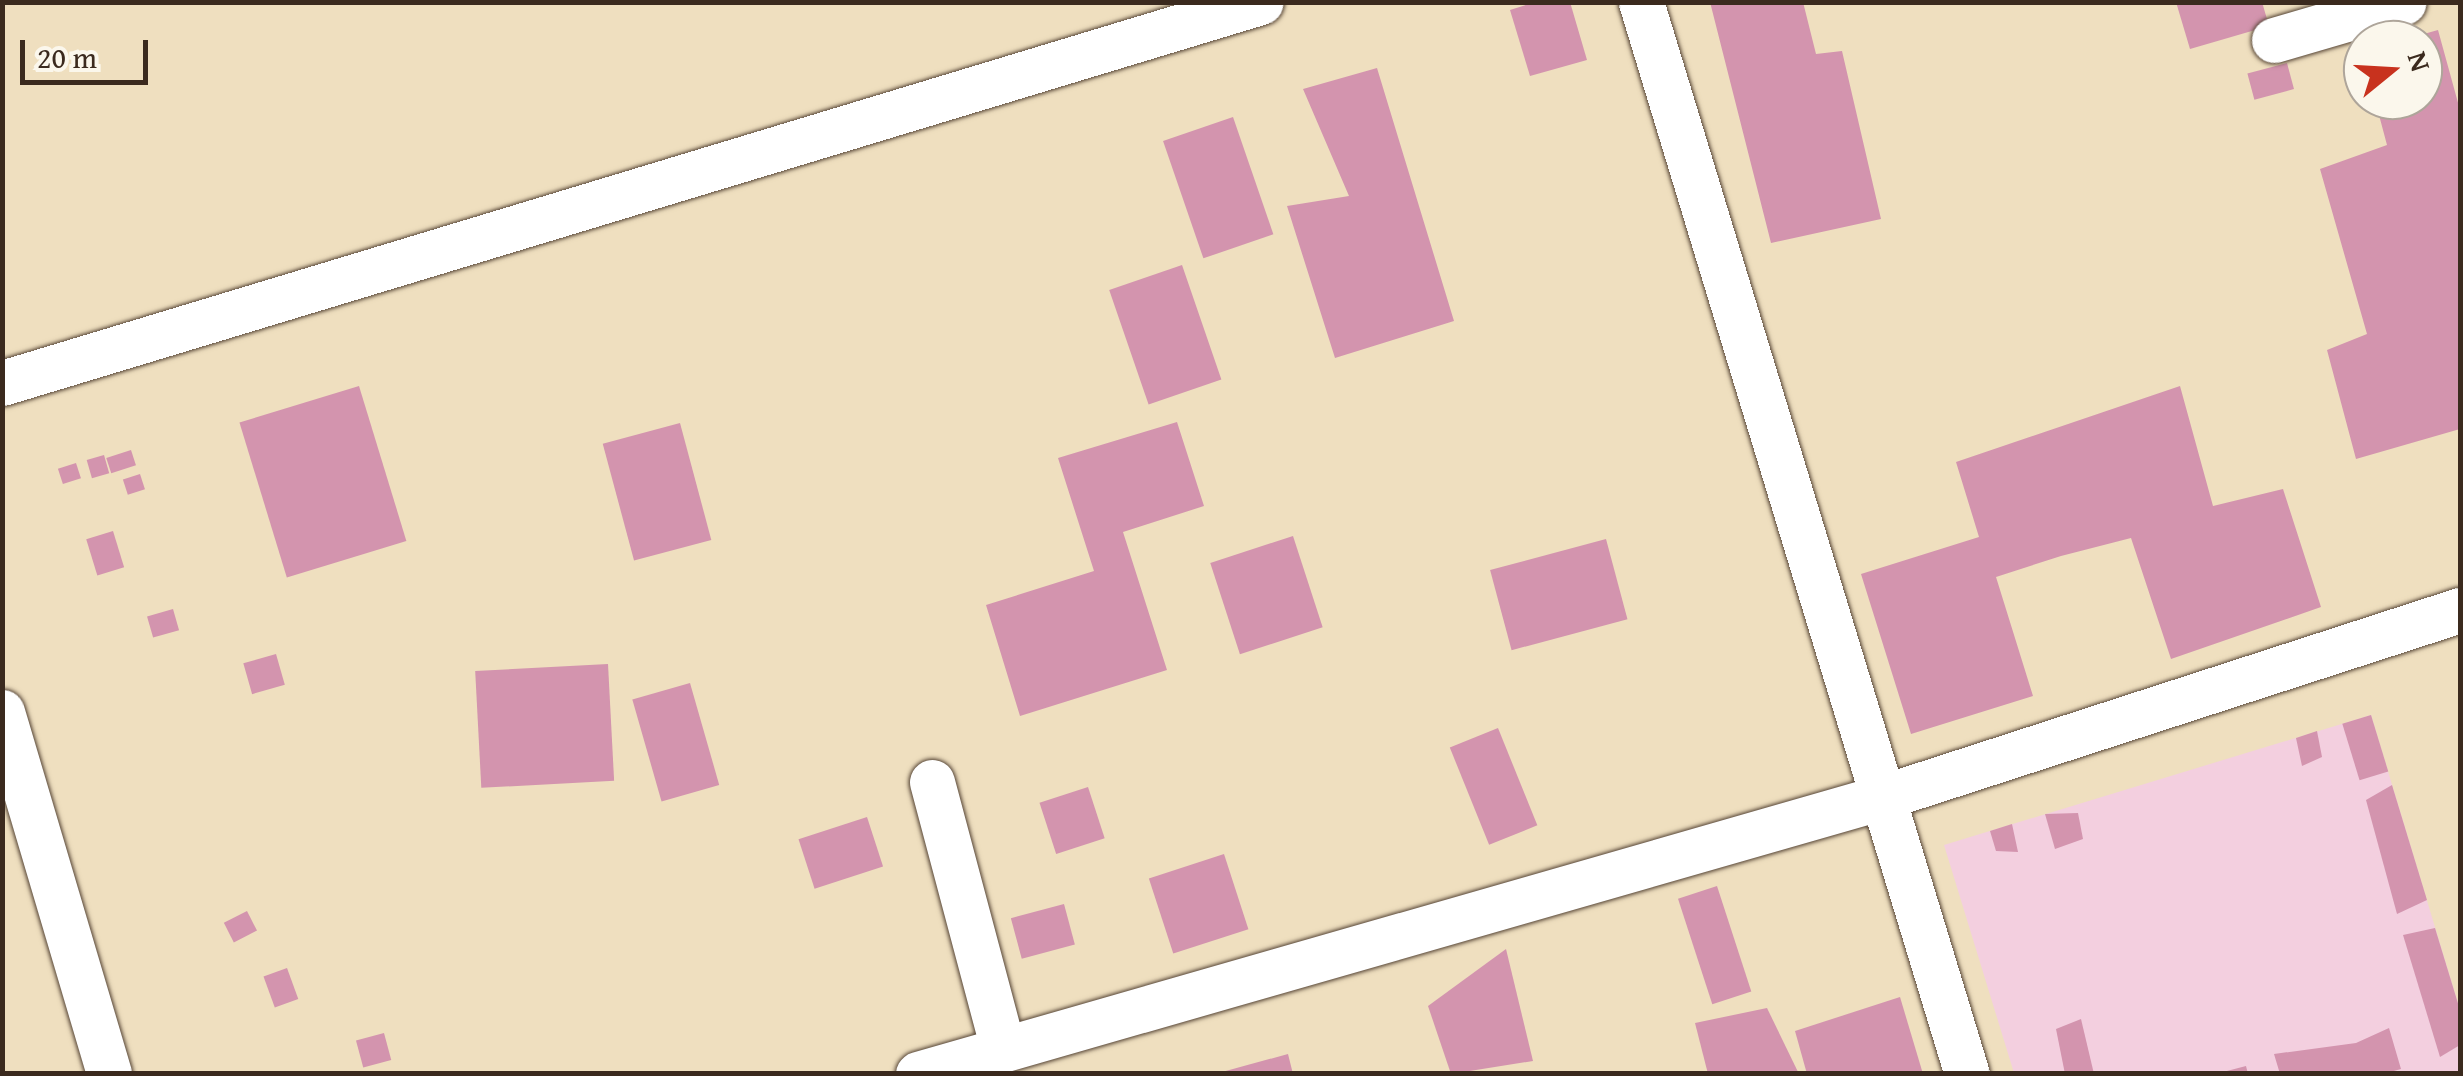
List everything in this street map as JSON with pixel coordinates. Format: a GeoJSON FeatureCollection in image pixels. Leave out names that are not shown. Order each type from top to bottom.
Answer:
{"type":"FeatureCollection","features":[{"type":"Feature","properties":{"kind":"street"},"geometry":{"type":"LineString","coordinates":[[2,383],[1261,2]]}},
{"type":"Feature","properties":{"kind":"street"},"geometry":{"type":"LineString","coordinates":[[1641,2],[1967,1074]]}},
{"type":"Feature","properties":{"kind":"street"},"geometry":{"type":"LineString","coordinates":[[2274,40],[2404,2]]}},
{"type":"Feature","properties":{"kind":"street"},"geometry":{"type":"LineString","coordinates":[[918,1074],[1033,1053],[1882,797],[2460,610]]}},
{"type":"Feature","properties":{"kind":"street"},"geometry":{"type":"LineString","coordinates":[[2,712],[110,1074]]}},
{"type":"Feature","properties":{"kind":"street"},"geometry":{"type":"LineString","coordinates":[[932,782],[1033,1053]]}},
{"type":"Feature","properties":{"kind":"street"},"geometry":{"type":"LineString","coordinates":[[2,806],[56,903]]}},
{"type":"Feature","properties":{"kind":"shaded area"},"geometry":{"type":"Polygon","coordinates":[[[2371,715],[2460,1010],[2460,1073],[2014,1073],[1944,845],[2371,715]]]}},
{"type":"Feature","properties":{"kind":"building"},"geometry":{"type":"Polygon","coordinates":[[[1535,2],[1570,2],[1587,60],[1530,76],[1510,10],[1535,2]]]}},
{"type":"Feature","properties":{"kind":"building"},"geometry":{"type":"Polygon","coordinates":[[[1710,2],[1803,2],[1816,54],[1842,51],[1881,219],[1771,243],[1710,2]]]}},
{"type":"Feature","properties":{"kind":"building"},"geometry":{"type":"Polygon","coordinates":[[[2176,2],[2262,2],[2269,26],[2190,49],[2176,2]]]}},
{"type":"Feature","properties":{"kind":"building"},"geometry":{"type":"Polygon","coordinates":[[[2443,48],[2460,110],[2460,429],[2356,459],[2327,350],[2367,334],[2320,169],[2387,145],[2380,120],[2443,120],[2443,48]]]}},
{"type":"Feature","properties":{"kind":"building"},"geometry":{"type":"Polygon","coordinates":[[[2287,63],[2294,89],[2254,100],[2247,74],[2287,63]]]}},
{"type":"Feature","properties":{"kind":"building"},"geometry":{"type":"Polygon","coordinates":[[[1377,68],[1454,321],[1335,358],[1287,206],[1349,196],[1303,89],[1377,68]]]}},
{"type":"Feature","properties":{"kind":"building"},"geometry":{"type":"Polygon","coordinates":[[[1233,117],[1273,234],[1203,258],[1163,141],[1233,117]]]}},
{"type":"Feature","properties":{"kind":"building"},"geometry":{"type":"Polygon","coordinates":[[[1182,265],[1221,379],[1149,404],[1109,290],[1182,265]]]}},
{"type":"Feature","properties":{"kind":"building"},"geometry":{"type":"Polygon","coordinates":[[[359,386],[406,541],[287,577],[239,423],[359,386]]]}},
{"type":"Feature","properties":{"kind":"building"},"geometry":{"type":"Polygon","coordinates":[[[2180,386],[2213,506],[2283,489],[2321,607],[2171,659],[2131,538],[2061,556],[1996,577],[2033,696],[1911,734],[1861,574],[1979,537],[1956,462],[2180,386]]]}},
{"type":"Feature","properties":{"kind":"building"},"geometry":{"type":"Polygon","coordinates":[[[1177,422],[1204,506],[1123,532],[1167,670],[1020,716],[986,605],[1094,571],[1058,458],[1177,422]]]}},
{"type":"Feature","properties":{"kind":"building"},"geometry":{"type":"Polygon","coordinates":[[[680,423],[711,540],[634,561],[603,444],[680,423]]]}},
{"type":"Feature","properties":{"kind":"building"},"geometry":{"type":"Polygon","coordinates":[[[131,450],[136,465],[111,473],[106,458],[131,450]]]}},
{"type":"Feature","properties":{"kind":"building"},"geometry":{"type":"Polygon","coordinates":[[[104,455],[109,473],[92,478],[87,460],[104,455]]]}},
{"type":"Feature","properties":{"kind":"building"},"geometry":{"type":"Polygon","coordinates":[[[76,463],[81,478],[63,484],[58,469],[76,463]]]}},
{"type":"Feature","properties":{"kind":"building"},"geometry":{"type":"Polygon","coordinates":[[[140,474],[145,489],[128,495],[123,480],[140,474]]]}},
{"type":"Feature","properties":{"kind":"building"},"geometry":{"type":"Polygon","coordinates":[[[113,531],[124,567],[97,576],[86,539],[113,531]]]}},
{"type":"Feature","properties":{"kind":"building"},"geometry":{"type":"Polygon","coordinates":[[[1293,536],[1323,627],[1240,654],[1210,563],[1293,536]]]}},
{"type":"Feature","properties":{"kind":"building"},"geometry":{"type":"Polygon","coordinates":[[[1606,539],[1627,619],[1512,650],[1490,570],[1606,539]]]}},
{"type":"Feature","properties":{"kind":"building"},"geometry":{"type":"Polygon","coordinates":[[[173,609],[179,630],[153,638],[147,616],[173,609]]]}},
{"type":"Feature","properties":{"kind":"building"},"geometry":{"type":"Polygon","coordinates":[[[276,654],[285,685],[252,694],[243,663],[276,654]]]}},
{"type":"Feature","properties":{"kind":"building"},"geometry":{"type":"Polygon","coordinates":[[[608,664],[614,781],[481,788],[475,671],[608,664]]]}},
{"type":"Feature","properties":{"kind":"building"},"geometry":{"type":"Polygon","coordinates":[[[690,683],[719,785],[662,801],[632,700],[690,683]]]}},
{"type":"Feature","properties":{"kind":"building"},"geometry":{"type":"Polygon","coordinates":[[[2371,715],[2388,771],[2360,780],[2342,724],[2371,715]]]}},
{"type":"Feature","properties":{"kind":"building"},"geometry":{"type":"Polygon","coordinates":[[[1498,728],[1537,825],[1489,845],[1450,747],[1498,728]]]}},
{"type":"Feature","properties":{"kind":"building"},"geometry":{"type":"Polygon","coordinates":[[[2317,731],[2322,757],[2302,766],[2296,738],[2317,731]]]}},
{"type":"Feature","properties":{"kind":"building"},"geometry":{"type":"Polygon","coordinates":[[[2392,785],[2427,900],[2397,914],[2366,800],[2392,785]]]}},
{"type":"Feature","properties":{"kind":"building"},"geometry":{"type":"Polygon","coordinates":[[[1088,787],[1105,838],[1056,854],[1039,803],[1088,787]]]}},
{"type":"Feature","properties":{"kind":"building"},"geometry":{"type":"Polygon","coordinates":[[[2078,813],[2083,839],[2055,849],[2045,814],[2078,813]]]}},
{"type":"Feature","properties":{"kind":"building"},"geometry":{"type":"Polygon","coordinates":[[[867,817],[883,866],[815,889],[799,839],[867,817]]]}},
{"type":"Feature","properties":{"kind":"building"},"geometry":{"type":"Polygon","coordinates":[[[2012,824],[2018,852],[1996,851],[1990,831],[2012,824]]]}},
{"type":"Feature","properties":{"kind":"building"},"geometry":{"type":"Polygon","coordinates":[[[1224,854],[1248,929],[1173,954],[1149,878],[1224,854]]]}},
{"type":"Feature","properties":{"kind":"building"},"geometry":{"type":"Polygon","coordinates":[[[1717,886],[1751,992],[1712,1004],[1678,899],[1717,886]]]}},
{"type":"Feature","properties":{"kind":"building"},"geometry":{"type":"Polygon","coordinates":[[[1064,904],[1075,945],[1022,959],[1011,918],[1064,904]]]}},
{"type":"Feature","properties":{"kind":"building"},"geometry":{"type":"Polygon","coordinates":[[[247,911],[257,931],[234,942],[224,923],[247,911]]]}},
{"type":"Feature","properties":{"kind":"building"},"geometry":{"type":"Polygon","coordinates":[[[2435,928],[2460,1010],[2460,1045],[2440,1057],[2403,935],[2435,928]]]}},
{"type":"Feature","properties":{"kind":"building"},"geometry":{"type":"Polygon","coordinates":[[[1506,949],[1533,1061],[1451,1074],[1428,1006],[1506,949]]]}},
{"type":"Feature","properties":{"kind":"building"},"geometry":{"type":"Polygon","coordinates":[[[287,968],[298,999],[275,1008],[264,977],[287,968]]]}},
{"type":"Feature","properties":{"kind":"building"},"geometry":{"type":"Polygon","coordinates":[[[1900,997],[1923,1074],[1807,1074],[1795,1031],[1900,997]]]}},
{"type":"Feature","properties":{"kind":"building"},"geometry":{"type":"Polygon","coordinates":[[[1767,1008],[1799,1074],[1708,1074],[1695,1023],[1767,1008]]]}},
{"type":"Feature","properties":{"kind":"building"},"geometry":{"type":"Polygon","coordinates":[[[2081,1019],[2094,1074],[2065,1074],[2056,1029],[2081,1019]]]}},
{"type":"Feature","properties":{"kind":"building"},"geometry":{"type":"Polygon","coordinates":[[[2389,1028],[2401,1069],[2383,1074],[2280,1074],[2274,1054],[2356,1043],[2389,1028]]]}},
{"type":"Feature","properties":{"kind":"building"},"geometry":{"type":"Polygon","coordinates":[[[384,1033],[391,1060],[363,1068],[356,1041],[384,1033]]]}},
{"type":"Feature","properties":{"kind":"building"},"geometry":{"type":"Polygon","coordinates":[[[1288,1054],[1293,1074],[1222,1074],[1222,1072],[1288,1054]]]}},
{"type":"Feature","properties":{"kind":"building"},"geometry":{"type":"Polygon","coordinates":[[[2246,1066],[2248,1074],[2223,1072],[2246,1066]]]}}]}
